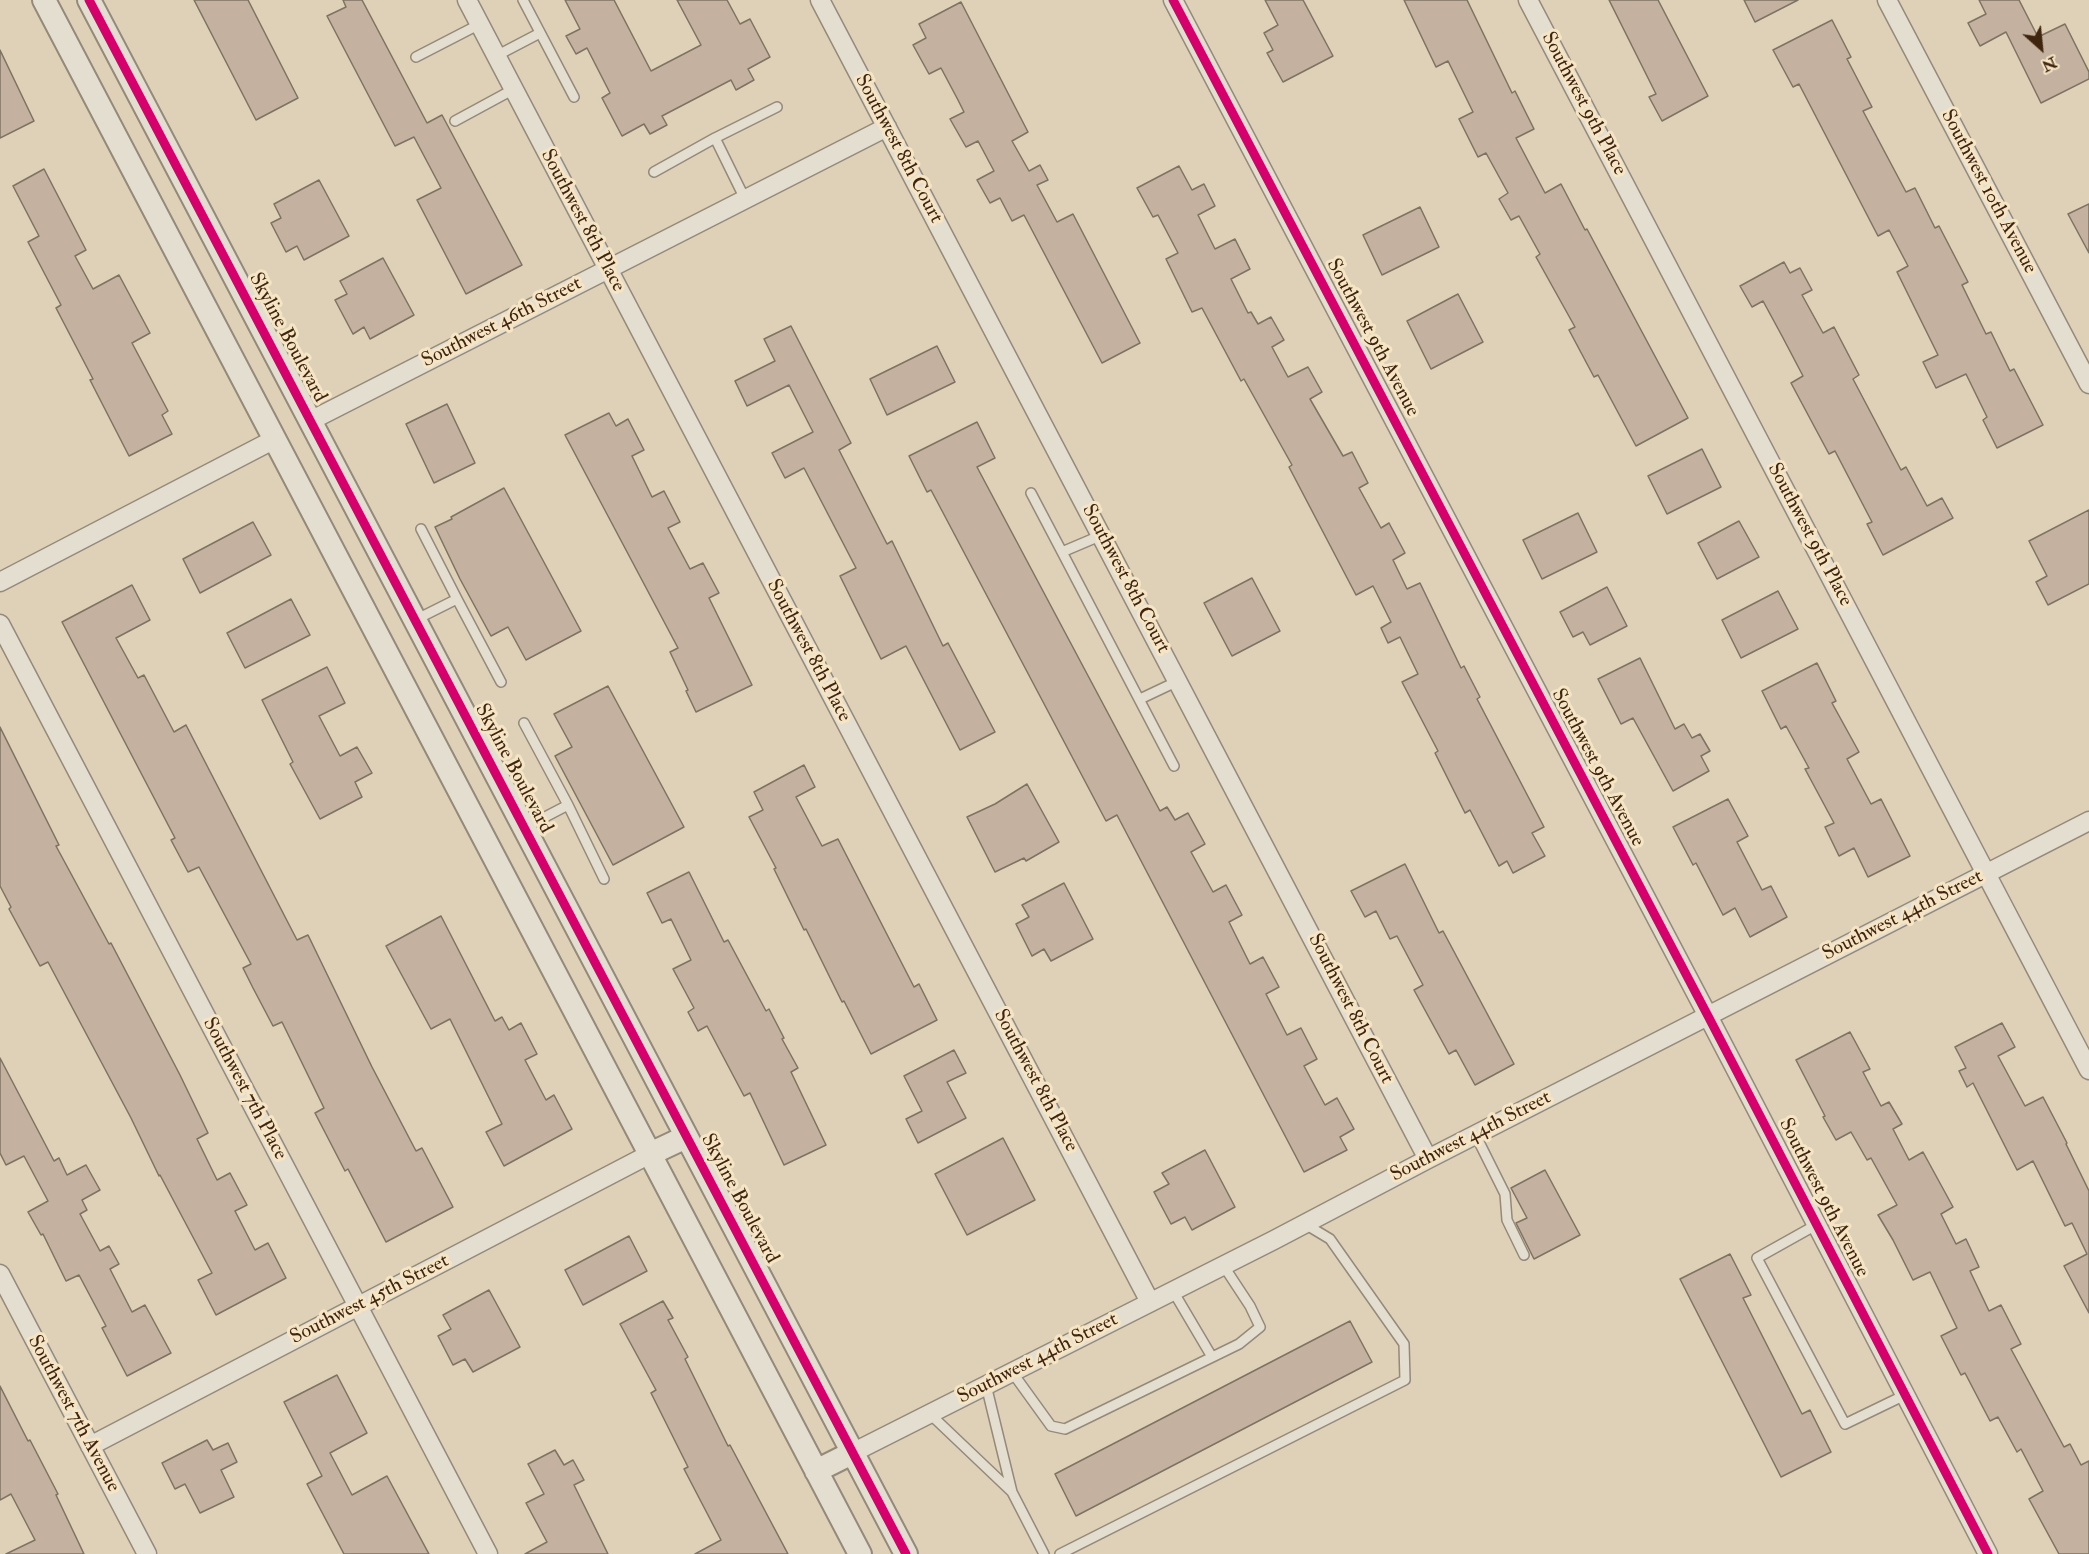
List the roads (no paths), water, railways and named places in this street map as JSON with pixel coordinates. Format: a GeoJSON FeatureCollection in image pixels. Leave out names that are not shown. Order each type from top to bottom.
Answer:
{"type":"FeatureCollection","features":[{"type":"Feature","properties":{"kind":"street"},"geometry":{"type":"LineString","coordinates":[[44,0],[860,1554]]}},
{"type":"Feature","properties":{"kind":"street","name":"Skyline Boulevard"},"geometry":{"type":"LineString","coordinates":[[89,0],[906,1554]]}},
{"type":"Feature","properties":{"kind":"street","name":"Southwest 8th Place"},"geometry":{"type":"LineString","coordinates":[[467,0],[1150,1302]]}},
{"type":"Feature","properties":{"kind":"street","name":"Southwest 8th Court"},"geometry":{"type":"LineString","coordinates":[[820,0],[1428,1159]]}},
{"type":"Feature","properties":{"kind":"street","name":"Southwest 9th Avenue"},"geometry":{"type":"LineString","coordinates":[[1173,0],[1708,1016],[1988,1554]]}},
{"type":"Feature","properties":{"kind":"street","name":"Southwest 9th Place"},"geometry":{"type":"LineString","coordinates":[[1528,0],[2089,1070]]}},
{"type":"Feature","properties":{"kind":"street","name":"Southwest 10th Avenue"},"geometry":{"type":"LineString","coordinates":[[1887,0],[2089,384]]}},
{"type":"Feature","properties":{"kind":"street","name":"Southwest 46th Street"},"geometry":{"type":"LineString","coordinates":[[310,421],[887,127]]}},
{"type":"Feature","properties":{"kind":"street"},"geometry":{"type":"LineString","coordinates":[[0,582],[310,421]]}},
{"type":"Feature","properties":{"kind":"street","name":"Southwest 7th Place"},"geometry":{"type":"LineString","coordinates":[[0,624],[488,1554]]}},
{"type":"Feature","properties":{"kind":"street","name":"Southwest 44th Street"},"geometry":{"type":"LineString","coordinates":[[852,1453],[1305,1224],[1475,1134],[2089,821]]}},
{"type":"Feature","properties":{"kind":"street"},"geometry":{"type":"LineString","coordinates":[[650,1154],[686,1137]]}},
{"type":"Feature","properties":{"kind":"street","name":"Southwest 45th Street"},"geometry":{"type":"LineString","coordinates":[[90,1446],[650,1154]]}},
{"type":"Feature","properties":{"kind":"street","name":"Southwest 7th Avenue"},"geometry":{"type":"LineString","coordinates":[[0,1274],[147,1554]]}},
{"type":"Feature","properties":{"kind":"street"},"geometry":{"type":"LineString","coordinates":[[816,1471],[852,1453]]}},
{"type":"Feature","properties":{"kind":"lane"},"geometry":{"type":"LineString","coordinates":[[523,0],[574,97]]}},
{"type":"Feature","properties":{"kind":"lane"},"geometry":{"type":"LineString","coordinates":[[416,57],[480,24]]}},
{"type":"Feature","properties":{"kind":"lane"},"geometry":{"type":"LineString","coordinates":[[496,56],[540,33]]}},
{"type":"Feature","properties":{"kind":"lane"},"geometry":{"type":"LineString","coordinates":[[455,122],[514,89]]}},
{"type":"Feature","properties":{"kind":"lane"},"geometry":{"type":"LineString","coordinates":[[654,172],[777,106]]}},
{"type":"Feature","properties":{"kind":"lane"},"geometry":{"type":"LineString","coordinates":[[716,138],[745,199]]}},
{"type":"Feature","properties":{"kind":"lane"},"geometry":{"type":"LineString","coordinates":[[1031,493],[1174,766]]}},
{"type":"Feature","properties":{"kind":"lane"},"geometry":{"type":"LineString","coordinates":[[421,529],[501,682]]}},
{"type":"Feature","properties":{"kind":"lane"},"geometry":{"type":"LineString","coordinates":[[1062,552],[1102,535]]}},
{"type":"Feature","properties":{"kind":"lane"},"geometry":{"type":"LineString","coordinates":[[415,620],[457,599]]}},
{"type":"Feature","properties":{"kind":"lane"},"geometry":{"type":"LineString","coordinates":[[1140,699],[1178,681]]}},
{"type":"Feature","properties":{"kind":"lane"},"geometry":{"type":"LineString","coordinates":[[524,723],[604,879]]}},
{"type":"Feature","properties":{"kind":"lane"},"geometry":{"type":"LineString","coordinates":[[524,828],[568,805]]}},
{"type":"Feature","properties":{"kind":"lane"},"geometry":{"type":"LineString","coordinates":[[1475,1134],[1505,1194],[1507,1220],[1524,1255]]}},
{"type":"Feature","properties":{"kind":"lane"},"geometry":{"type":"LineString","coordinates":[[1060,1554],[1405,1380],[1404,1344],[1330,1239],[1305,1224]]}},
{"type":"Feature","properties":{"kind":"lane"},"geometry":{"type":"LineString","coordinates":[[1816,1225],[1756,1258],[1845,1424],[1905,1395]]}},
{"type":"Feature","properties":{"kind":"lane"},"geometry":{"type":"LineString","coordinates":[[1012,1372],[1051,1426],[1065,1429],[1239,1344],[1260,1327],[1250,1306],[1223,1265]]}},
{"type":"Feature","properties":{"kind":"lane"},"geometry":{"type":"LineString","coordinates":[[1173,1291],[1212,1357]]}},
{"type":"Feature","properties":{"kind":"lane"},"geometry":{"type":"LineString","coordinates":[[986,1385],[1012,1492],[1044,1554]]}},
{"type":"Feature","properties":{"kind":"lane"},"geometry":{"type":"LineString","coordinates":[[930,1414],[1012,1492]]}}]}
